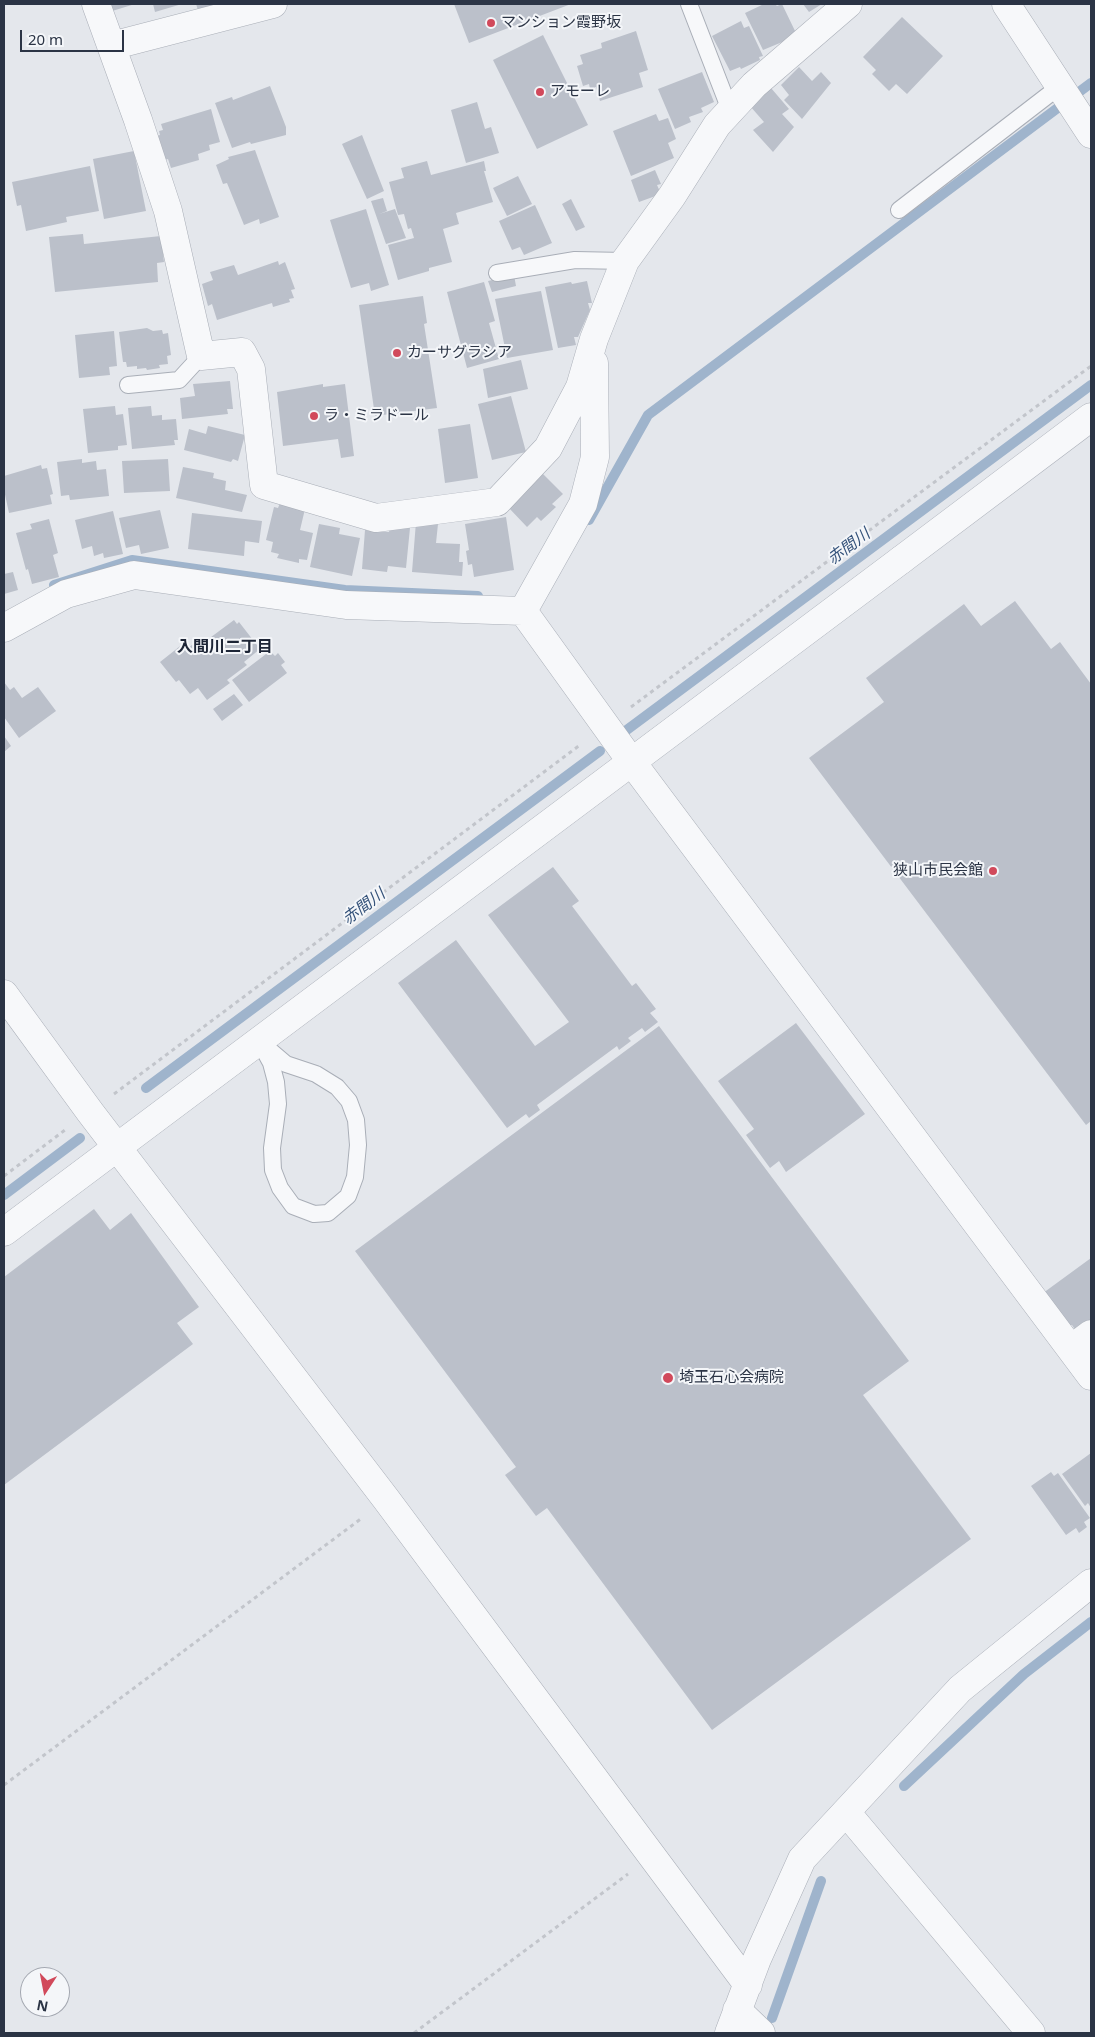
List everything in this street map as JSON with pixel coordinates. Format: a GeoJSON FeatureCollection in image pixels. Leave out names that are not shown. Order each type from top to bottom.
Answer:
{"type":"FeatureCollection","features":[{"type":"Feature","properties":{"kind":"street"},"geometry":{"type":"LineString","coordinates":[[96,4],[168,211],[201,356],[242,352],[251,369],[264,485],[376,518],[497,502],[548,448],[580,387],[594,339],[624,261],[672,196],[717,125],[730,110],[754,85],[848,4]]}},
{"type":"Feature","properties":{"kind":"street"},"geometry":{"type":"LineString","coordinates":[[111,46],[273,4]]}},
{"type":"Feature","properties":{"kind":"street"},"geometry":{"type":"LineString","coordinates":[[1006,4],[1085,124]]}},
{"type":"Feature","properties":{"kind":"street"},"geometry":{"type":"LineString","coordinates":[[523,611],[583,504],[594,457],[594,339]]}},
{"type":"Feature","properties":{"kind":"street"},"geometry":{"type":"LineString","coordinates":[[4,1232],[1091,417]]}},
{"type":"Feature","properties":{"kind":"street"},"geometry":{"type":"LineString","coordinates":[[4,628],[66,594],[134,575],[346,605],[523,611]]}},
{"type":"Feature","properties":{"kind":"street"},"geometry":{"type":"LineString","coordinates":[[523,611],[631,761],[1081,1341],[1091,1376]]}},
{"type":"Feature","properties":{"kind":"street"},"geometry":{"type":"LineString","coordinates":[[4,994],[90,1112],[386,1499],[748,1985]]}},
{"type":"Feature","properties":{"kind":"street"},"geometry":{"type":"LineString","coordinates":[[761,2033],[733,2022],[757,1959],[802,1859],[960,1689],[1091,1583]]}},
{"type":"Feature","properties":{"kind":"street"},"geometry":{"type":"LineString","coordinates":[[846,1812],[1031,2033]]}},
{"type":"Feature","properties":{"kind":"lane"},"geometry":{"type":"LineString","coordinates":[[689,4],[730,110]]}},
{"type":"Feature","properties":{"kind":"lane"},"geometry":{"type":"LineString","coordinates":[[899,210],[1060,86]]}},
{"type":"Feature","properties":{"kind":"lane"},"geometry":{"type":"LineString","coordinates":[[497,273],[575,260],[624,261]]}},
{"type":"Feature","properties":{"kind":"lane"},"geometry":{"type":"LineString","coordinates":[[128,385],[179,380],[201,356]]}},
{"type":"Feature","properties":{"kind":"lane"},"geometry":{"type":"LineString","coordinates":[[259,1041],[286,1064],[316,1074],[337,1086],[349,1101],[356,1120],[358,1145],[355,1177],[348,1196],[328,1213],[314,1214],[293,1206],[280,1188],[272,1170],[272,1148],[278,1104],[276,1082],[271,1063],[259,1041]]}},
{"type":"Feature","properties":{"kind":"path"},"geometry":{"type":"LineString","coordinates":[[4,1176],[1091,366]]}},
{"type":"Feature","properties":{"kind":"path"},"geometry":{"type":"LineString","coordinates":[[4,1785],[386,1499]]}},
{"type":"Feature","properties":{"kind":"path"},"geometry":{"type":"LineString","coordinates":[[414,2033],[652,1856]]}},
{"type":"Feature","properties":{"kind":"building"},"geometry":{"type":"Polygon","coordinates":[[[106,4],[135,4],[109,12],[106,4]]]}},
{"type":"Feature","properties":{"kind":"building"},"geometry":{"type":"Polygon","coordinates":[[[153,4],[182,4],[155,12],[153,4]]]}},
{"type":"Feature","properties":{"kind":"building"},"geometry":{"type":"Polygon","coordinates":[[[196,4],[225,4],[199,13],[196,4]]]}},
{"type":"Feature","properties":{"kind":"building","name":"マンション霞野坂"},"geometry":{"type":"Polygon","coordinates":[[[454,4],[571,4],[469,43],[454,4]]]}},
{"type":"Feature","properties":{"kind":"building"},"geometry":{"type":"Polygon","coordinates":[[[764,4],[775,4],[777,6],[782,4],[796,33],[792,38],[763,50],[745,13],[764,4]]]}},
{"type":"Feature","properties":{"kind":"building"},"geometry":{"type":"Polygon","coordinates":[[[803,4],[822,4],[809,12],[803,4]]]}},
{"type":"Feature","properties":{"kind":"building"},"geometry":{"type":"Polygon","coordinates":[[[902,17],[943,56],[907,94],[896,84],[889,91],[872,74],[876,70],[863,57],[902,17]]]}},
{"type":"Feature","properties":{"kind":"building"},"geometry":{"type":"Polygon","coordinates":[[[741,21],[744,28],[749,26],[763,56],[759,57],[760,60],[741,69],[740,67],[730,71],[712,36],[741,21]]]}},
{"type":"Feature","properties":{"kind":"building"},"geometry":{"type":"Polygon","coordinates":[[[636,31],[648,70],[639,73],[643,87],[600,101],[596,87],[590,89],[589,84],[583,86],[577,66],[583,64],[580,55],[602,48],[601,43],[636,31]]]}},
{"type":"Feature","properties":{"kind":"building","name":"アモーレ"},"geometry":{"type":"Polygon","coordinates":[[[543,35],[588,125],[537,149],[493,60],[543,35]]]}},
{"type":"Feature","properties":{"kind":"building"},"geometry":{"type":"Polygon","coordinates":[[[799,67],[812,81],[821,72],[831,83],[802,119],[784,100],[789,95],[781,85],[799,67]]]}},
{"type":"Feature","properties":{"kind":"building"},"geometry":{"type":"Polygon","coordinates":[[[702,72],[714,102],[701,108],[703,112],[689,117],[691,122],[675,129],[658,89],[702,72]]]}},
{"type":"Feature","properties":{"kind":"building"},"geometry":{"type":"Polygon","coordinates":[[[270,86],[286,127],[286,135],[251,144],[250,142],[232,148],[215,103],[232,97],[233,100],[270,86]]]}},
{"type":"Feature","properties":{"kind":"building"},"geometry":{"type":"Polygon","coordinates":[[[771,88],[789,109],[782,114],[794,127],[773,152],[753,130],[764,122],[750,106],[771,88]]]}},
{"type":"Feature","properties":{"kind":"building"},"geometry":{"type":"Polygon","coordinates":[[[477,102],[485,129],[491,127],[499,153],[466,163],[451,110],[477,102]]]}},
{"type":"Feature","properties":{"kind":"building"},"geometry":{"type":"Polygon","coordinates":[[[211,109],[220,142],[209,145],[210,150],[198,154],[199,160],[171,168],[168,159],[161,161],[154,137],[160,135],[159,131],[163,130],[161,124],[211,109]]]}},
{"type":"Feature","properties":{"kind":"building"},"geometry":{"type":"Polygon","coordinates":[[[656,114],[659,121],[668,118],[676,139],[668,143],[674,158],[631,176],[613,131],[656,114]]]}},
{"type":"Feature","properties":{"kind":"building"},"geometry":{"type":"Polygon","coordinates":[[[362,135],[384,191],[367,199],[342,144],[362,135]]]}},
{"type":"Feature","properties":{"kind":"building"},"geometry":{"type":"Polygon","coordinates":[[[255,150],[279,217],[260,224],[259,219],[244,225],[227,183],[223,184],[216,165],[229,159],[228,157],[255,150]]]}},
{"type":"Feature","properties":{"kind":"building"},"geometry":{"type":"Polygon","coordinates":[[[134,151],[146,211],[104,219],[93,159],[134,151]]]}},
{"type":"Feature","properties":{"kind":"building"},"geometry":{"type":"Polygon","coordinates":[[[427,161],[431,175],[484,161],[486,171],[484,171],[493,202],[456,213],[459,224],[443,229],[452,262],[429,268],[429,271],[398,280],[388,245],[414,238],[411,228],[408,229],[404,214],[398,215],[389,182],[404,178],[401,168],[427,161]]]}},
{"type":"Feature","properties":{"kind":"building"},"geometry":{"type":"Polygon","coordinates":[[[90,166],[99,211],[66,217],[67,222],[26,231],[21,205],[17,206],[12,182],[90,166]]]}},
{"type":"Feature","properties":{"kind":"building"},"geometry":{"type":"Polygon","coordinates":[[[655,170],[661,184],[657,185],[661,194],[639,202],[631,180],[655,170]]]}},
{"type":"Feature","properties":{"kind":"building"},"geometry":{"type":"Polygon","coordinates":[[[518,176],[532,204],[507,216],[493,188],[518,176]]]}},
{"type":"Feature","properties":{"kind":"building"},"geometry":{"type":"Polygon","coordinates":[[[383,198],[387,211],[379,214],[395,209],[406,238],[386,244],[371,201],[383,198]]]}},
{"type":"Feature","properties":{"kind":"building"},"geometry":{"type":"Polygon","coordinates":[[[571,199],[585,227],[576,231],[562,204],[571,199]]]}},
{"type":"Feature","properties":{"kind":"building"},"geometry":{"type":"Polygon","coordinates":[[[535,205],[552,243],[524,255],[520,247],[512,250],[499,221],[535,205]]]}},
{"type":"Feature","properties":{"kind":"building"},"geometry":{"type":"Polygon","coordinates":[[[366,209],[389,285],[371,291],[369,283],[351,288],[330,220],[366,209]]]}},
{"type":"Feature","properties":{"kind":"building"},"geometry":{"type":"Polygon","coordinates":[[[83,234],[84,244],[161,236],[164,262],[157,263],[158,282],[55,292],[49,237],[83,234]]]}},
{"type":"Feature","properties":{"kind":"building"},"geometry":{"type":"Polygon","coordinates":[[[278,261],[279,265],[285,262],[295,289],[291,290],[294,298],[289,299],[290,302],[273,307],[272,303],[217,320],[212,304],[208,306],[202,284],[213,280],[210,272],[234,265],[238,275],[278,261]]]}},
{"type":"Feature","properties":{"kind":"building"},"geometry":{"type":"Polygon","coordinates":[[[514,275],[516,286],[492,292],[488,281],[514,275]]]}},
{"type":"Feature","properties":{"kind":"building"},"geometry":{"type":"Polygon","coordinates":[[[587,281],[592,303],[588,303],[590,310],[578,337],[574,337],[576,345],[558,348],[545,287],[587,281]]]}},
{"type":"Feature","properties":{"kind":"building"},"geometry":{"type":"Polygon","coordinates":[[[484,282],[495,321],[489,323],[499,359],[467,368],[447,292],[484,282]]]}},
{"type":"Feature","properties":{"kind":"building"},"geometry":{"type":"Polygon","coordinates":[[[541,291],[553,350],[507,358],[495,299],[541,291]]]}},
{"type":"Feature","properties":{"kind":"building","name":"カーサグラシア"},"geometry":{"type":"Polygon","coordinates":[[[423,296],[427,323],[424,324],[437,408],[375,416],[359,305],[423,296]]]}},
{"type":"Feature","properties":{"kind":"building"},"geometry":{"type":"Polygon","coordinates":[[[147,328],[153,331],[162,330],[163,334],[168,333],[171,355],[167,356],[168,364],[159,365],[160,368],[147,370],[146,368],[137,369],[137,366],[127,367],[126,362],[123,362],[119,332],[147,328]]]}},
{"type":"Feature","properties":{"kind":"building"},"geometry":{"type":"Polygon","coordinates":[[[114,331],[117,366],[109,367],[110,375],[79,378],[75,335],[114,331]]]}},
{"type":"Feature","properties":{"kind":"building"},"geometry":{"type":"Polygon","coordinates":[[[521,360],[528,389],[488,398],[483,369],[521,360]]]}},
{"type":"Feature","properties":{"kind":"building"},"geometry":{"type":"Polygon","coordinates":[[[230,381],[233,409],[227,409],[228,414],[182,419],[180,398],[195,396],[193,384],[230,381]]]}},
{"type":"Feature","properties":{"kind":"building","name":"ラ・ミラドール"},"geometry":{"type":"Polygon","coordinates":[[[323,384],[323,387],[345,384],[354,456],[341,458],[338,439],[283,446],[277,392],[323,384]]]}},
{"type":"Feature","properties":{"kind":"building"},"geometry":{"type":"Polygon","coordinates":[[[511,396],[526,452],[492,460],[478,404],[511,396]]]}},
{"type":"Feature","properties":{"kind":"building"},"geometry":{"type":"Polygon","coordinates":[[[115,406],[116,415],[123,414],[127,445],[118,446],[118,450],[88,453],[83,409],[115,406]]]}},
{"type":"Feature","properties":{"kind":"building"},"geometry":{"type":"Polygon","coordinates":[[[151,406],[152,416],[162,415],[162,420],[176,419],[178,440],[174,440],[175,445],[132,449],[128,408],[151,406]]]}},
{"type":"Feature","properties":{"kind":"building"},"geometry":{"type":"Polygon","coordinates":[[[470,424],[478,478],[445,483],[438,429],[470,424]]]}},
{"type":"Feature","properties":{"kind":"building"},"geometry":{"type":"Polygon","coordinates":[[[208,426],[245,435],[238,461],[233,459],[231,462],[184,450],[189,429],[206,434],[208,426]]]}},
{"type":"Feature","properties":{"kind":"building"},"geometry":{"type":"Polygon","coordinates":[[[82,459],[82,463],[96,461],[97,470],[106,469],[109,496],[70,500],[69,495],[61,496],[57,462],[82,459]]]}},
{"type":"Feature","properties":{"kind":"building"},"geometry":{"type":"Polygon","coordinates":[[[168,459],[170,491],[124,493],[122,461],[168,459]]]}},
{"type":"Feature","properties":{"kind":"building"},"geometry":{"type":"Polygon","coordinates":[[[41,465],[42,469],[47,468],[53,494],[50,495],[52,504],[9,513],[4,490],[4,476],[41,465]]]}},
{"type":"Feature","properties":{"kind":"building"},"geometry":{"type":"Polygon","coordinates":[[[183,467],[214,473],[213,478],[226,481],[225,490],[247,495],[242,512],[176,498],[183,467]]]}},
{"type":"Feature","properties":{"kind":"building"},"geometry":{"type":"Polygon","coordinates":[[[542,473],[563,494],[552,504],[556,507],[541,521],[537,517],[527,527],[508,507],[542,473]]]}},
{"type":"Feature","properties":{"kind":"building"},"geometry":{"type":"Polygon","coordinates":[[[280,503],[305,509],[300,530],[313,533],[307,560],[299,559],[299,563],[277,558],[279,554],[271,552],[273,542],[266,540],[274,507],[278,508],[280,503]]]}},
{"type":"Feature","properties":{"kind":"building"},"geometry":{"type":"Polygon","coordinates":[[[160,510],[169,548],[141,554],[139,545],[126,548],[119,518],[160,510]]]}},
{"type":"Feature","properties":{"kind":"building"},"geometry":{"type":"Polygon","coordinates":[[[113,511],[123,554],[104,558],[103,553],[94,556],[92,546],[82,549],[75,520],[113,511]]]}},
{"type":"Feature","properties":{"kind":"building"},"geometry":{"type":"Polygon","coordinates":[[[192,513],[262,521],[259,543],[245,541],[244,556],[188,549],[192,513]]]}},
{"type":"Feature","properties":{"kind":"building"},"geometry":{"type":"Polygon","coordinates":[[[506,517],[514,570],[474,577],[472,564],[468,565],[466,551],[469,550],[465,524],[506,517]]]}},
{"type":"Feature","properties":{"kind":"building"},"geometry":{"type":"Polygon","coordinates":[[[49,519],[58,553],[53,555],[59,577],[32,584],[28,569],[26,570],[16,533],[32,529],[30,524],[49,519]]]}},
{"type":"Feature","properties":{"kind":"building"},"geometry":{"type":"Polygon","coordinates":[[[416,522],[438,524],[436,543],[460,544],[459,562],[463,562],[462,576],[412,572],[416,522]]]}},
{"type":"Feature","properties":{"kind":"building"},"geometry":{"type":"Polygon","coordinates":[[[319,524],[340,528],[339,534],[360,538],[352,576],[310,567],[319,524]]]}},
{"type":"Feature","properties":{"kind":"building"},"geometry":{"type":"Polygon","coordinates":[[[390,527],[410,528],[406,568],[388,566],[387,572],[362,569],[365,530],[389,532],[390,527]]]}},
{"type":"Feature","properties":{"kind":"building"},"geometry":{"type":"Polygon","coordinates":[[[13,572],[18,590],[4,594],[4,574],[13,572]]]}},
{"type":"Feature","properties":{"kind":"building","name":"狭山市民会館"},"geometry":{"type":"Polygon","coordinates":[[[1015,601],[1051,649],[1060,642],[1091,684],[1091,1121],[1086,1125],[809,758],[884,702],[866,678],[964,604],[981,626],[1015,601]]]}},
{"type":"Feature","properties":{"kind":"building"},"geometry":{"type":"Polygon","coordinates":[[[234,620],[237,624],[239,622],[260,649],[244,662],[247,665],[227,680],[230,683],[207,700],[198,688],[190,694],[179,680],[176,682],[160,662],[184,643],[188,648],[200,639],[203,643],[234,620]]]}},
{"type":"Feature","properties":{"kind":"building"},"geometry":{"type":"Polygon","coordinates":[[[270,651],[275,656],[278,653],[285,662],[281,665],[287,673],[249,702],[232,680],[270,651]]]}},
{"type":"Feature","properties":{"kind":"building"},"geometry":{"type":"Polygon","coordinates":[[[4,682],[10,690],[14,687],[22,698],[38,687],[56,711],[19,738],[4,717],[4,682]]]}},
{"type":"Feature","properties":{"kind":"building"},"geometry":{"type":"Polygon","coordinates":[[[234,694],[243,705],[222,721],[213,709],[234,694]]]}},
{"type":"Feature","properties":{"kind":"building"},"geometry":{"type":"Polygon","coordinates":[[[4,736],[11,746],[4,752],[4,736]]]}},
{"type":"Feature","properties":{"kind":"building"},"geometry":{"type":"Polygon","coordinates":[[[553,867],[579,901],[572,906],[632,986],[636,983],[656,1009],[650,1013],[658,1022],[645,1032],[642,1028],[628,1038],[631,1041],[619,1050],[617,1046],[537,1105],[540,1110],[529,1118],[526,1114],[507,1128],[398,983],[456,940],[535,1046],[569,1022],[488,915],[553,867]]]}},
{"type":"Feature","properties":{"kind":"building"},"geometry":{"type":"Polygon","coordinates":[[[796,1023],[865,1114],[786,1172],[779,1161],[770,1168],[746,1135],[754,1129],[718,1081],[796,1023]]]}},
{"type":"Feature","properties":{"kind":"building","name":"埼玉石心会病院"},"geometry":{"type":"Polygon","coordinates":[[[659,1026],[909,1361],[863,1395],[971,1539],[712,1730],[547,1508],[536,1516],[505,1475],[516,1467],[355,1251],[659,1026]]]}},
{"type":"Feature","properties":{"kind":"building"},"geometry":{"type":"Polygon","coordinates":[[[94,1209],[110,1230],[131,1213],[199,1307],[177,1323],[193,1344],[4,1485],[4,1277],[94,1209]]]}},
{"type":"Feature","properties":{"kind":"building"},"geometry":{"type":"Polygon","coordinates":[[[1091,1258],[1091,1320],[1076,1331],[1072,1325],[1060,1325],[1039,1296],[1091,1258]]]}},
{"type":"Feature","properties":{"kind":"building"},"geometry":{"type":"Polygon","coordinates":[[[1091,1453],[1091,1508],[1088,1503],[1085,1506],[1062,1474],[1091,1453]]]}},
{"type":"Feature","properties":{"kind":"building"},"geometry":{"type":"Polygon","coordinates":[[[1051,1472],[1054,1476],[1058,1473],[1090,1518],[1084,1522],[1087,1527],[1079,1533],[1076,1528],[1066,1535],[1031,1486],[1051,1472]]]}},
{"type":"Feature","properties":{"kind":"waterway"},"geometry":{"type":"LineString","coordinates":[[589,520],[648,415],[1091,83]]}},
{"type":"Feature","properties":{"kind":"waterway","name":"赤間川"},"geometry":{"type":"LineString","coordinates":[[624,732],[1091,385]]}},
{"type":"Feature","properties":{"kind":"waterway"},"geometry":{"type":"LineString","coordinates":[[54,585],[132,560],[345,590],[478,596]]}},
{"type":"Feature","properties":{"kind":"waterway","name":"赤間川"},"geometry":{"type":"LineString","coordinates":[[146,1088],[600,751]]}},
{"type":"Feature","properties":{"kind":"waterway","name":"赤間川"},"geometry":{"type":"LineString","coordinates":[[4,1195],[80,1138]]}},
{"type":"Feature","properties":{"kind":"waterway"},"geometry":{"type":"LineString","coordinates":[[904,1786],[1024,1674],[1091,1622]]}},
{"type":"Feature","properties":{"kind":"waterway"},"geometry":{"type":"LineString","coordinates":[[772,2018],[821,1881]]}},
{"type":"Feature","properties":{"kind":"place","name":"マンション霞野坂"},"geometry":{"type":"Point","coordinates":[491,23]}},
{"type":"Feature","properties":{"kind":"place","name":"アモーレ"},"geometry":{"type":"Point","coordinates":[540,92]}},
{"type":"Feature","properties":{"kind":"place","name":"カーサグラシア"},"geometry":{"type":"Point","coordinates":[397,353]}},
{"type":"Feature","properties":{"kind":"place","name":"ラ・ミラドール"},"geometry":{"type":"Point","coordinates":[314,416]}},
{"type":"Feature","properties":{"kind":"place","name":"狭山市民会館"},"geometry":{"type":"Point","coordinates":[993,871]}},
{"type":"Feature","properties":{"kind":"place","name":"埼玉石心会病院"},"geometry":{"type":"Point","coordinates":[668,1378]}},
{"type":"Feature","properties":{"kind":"district","name":"入間川二丁目"},"geometry":{"type":"Point","coordinates":[225,647]}}]}
